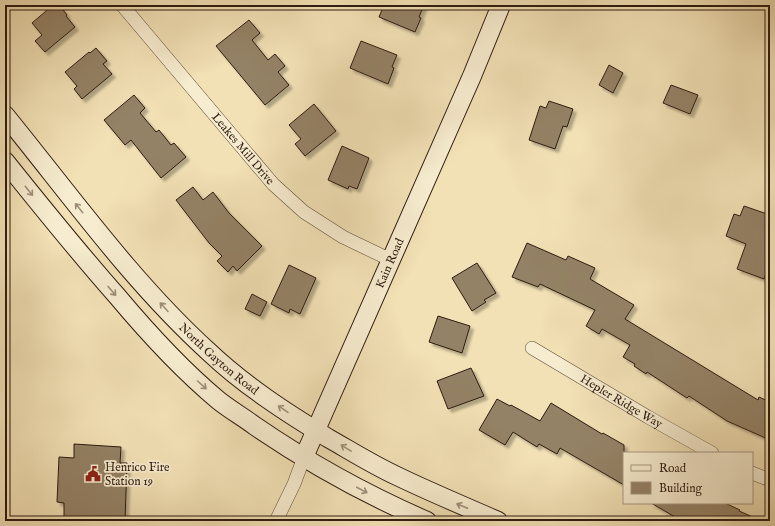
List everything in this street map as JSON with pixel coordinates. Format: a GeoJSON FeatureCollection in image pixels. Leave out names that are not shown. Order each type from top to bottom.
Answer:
{"type":"FeatureCollection","features":[{"type":"Feature","properties":{"kind":"main road","name":"Kain Road"},"geometry":{"type":"LineString","coordinates":[[304,457],[472,76],[501,5]]}},
{"type":"Feature","properties":{"kind":"main road","name":"North Gayton Road"},"geometry":{"type":"LineString","coordinates":[[5,115],[106,241],[180,324],[210,353],[237,376],[286,411],[357,455],[396,476],[498,521]]}},
{"type":"Feature","properties":{"kind":"main road"},"geometry":{"type":"LineString","coordinates":[[5,161],[100,277],[177,363],[219,401],[285,446],[304,457],[368,493],[427,521]]}},
{"type":"Feature","properties":{"kind":"street","name":"Leakes Mill Drive"},"geometry":{"type":"LineString","coordinates":[[122,5],[273,184],[304,212],[343,237],[391,260]]}},
{"type":"Feature","properties":{"kind":"street","name":"Hepler Ridge Way"},"geometry":{"type":"LineString","coordinates":[[532,348],[710,452]]}},
{"type":"Feature","properties":{"kind":"street","name":"Kain Road"},"geometry":{"type":"LineString","coordinates":[[276,521],[294,484],[304,457]]}},
{"type":"Feature","properties":{"kind":"street"},"geometry":{"type":"LineString","coordinates":[[753,472],[770,480]]}},
{"type":"Feature","properties":{"kind":"building"},"geometry":{"type":"Polygon","coordinates":[[[53,5],[59,5],[75,27],[45,52],[35,41],[42,35],[32,23],[53,5]]]}},
{"type":"Feature","properties":{"kind":"building"},"geometry":{"type":"Polygon","coordinates":[[[384,5],[424,5],[419,17],[421,18],[415,32],[379,17],[384,5]]]}},
{"type":"Feature","properties":{"kind":"building"},"geometry":{"type":"Polygon","coordinates":[[[249,20],[260,33],[252,40],[268,60],[275,54],[285,66],[278,72],[289,85],[265,105],[216,46],[249,20]]]}},
{"type":"Feature","properties":{"kind":"building"},"geometry":{"type":"Polygon","coordinates":[[[361,41],[397,55],[392,67],[394,68],[388,84],[350,68],[361,41]]]}},
{"type":"Feature","properties":{"kind":"building"},"geometry":{"type":"Polygon","coordinates":[[[96,48],[107,61],[103,64],[112,74],[82,99],[74,89],[77,86],[65,72],[96,48]]]}},
{"type":"Feature","properties":{"kind":"building"},"geometry":{"type":"Polygon","coordinates":[[[609,65],[623,73],[613,93],[599,85],[609,65]]]}},
{"type":"Feature","properties":{"kind":"building"},"geometry":{"type":"Polygon","coordinates":[[[671,85],[698,95],[690,114],[663,103],[671,85]]]}},
{"type":"Feature","properties":{"kind":"building"},"geometry":{"type":"Polygon","coordinates":[[[134,95],[145,108],[140,113],[156,132],[159,130],[171,145],[174,143],[186,157],[161,178],[131,140],[125,145],[104,120],[134,95]]]}},
{"type":"Feature","properties":{"kind":"building"},"geometry":{"type":"Polygon","coordinates":[[[549,101],[573,109],[567,127],[563,126],[555,149],[529,140],[540,106],[546,108],[549,101]]]}},
{"type":"Feature","properties":{"kind":"building"},"geometry":{"type":"Polygon","coordinates":[[[314,104],[336,131],[305,156],[295,144],[301,139],[289,125],[314,104]]]}},
{"type":"Feature","properties":{"kind":"building"},"geometry":{"type":"Polygon","coordinates":[[[342,146],[369,158],[357,189],[349,186],[348,189],[328,180],[342,146]]]}},
{"type":"Feature","properties":{"kind":"building"},"geometry":{"type":"Polygon","coordinates":[[[193,187],[203,200],[213,192],[229,213],[262,246],[237,271],[233,266],[228,272],[217,261],[222,256],[209,243],[176,200],[193,187]]]}},
{"type":"Feature","properties":{"kind":"building"},"geometry":{"type":"Polygon","coordinates":[[[744,206],[770,215],[770,263],[764,279],[737,269],[746,244],[726,236],[734,214],[740,216],[744,206]]]}},
{"type":"Feature","properties":{"kind":"building"},"geometry":{"type":"Polygon","coordinates":[[[527,243],[566,260],[568,256],[595,268],[590,279],[634,305],[625,319],[758,400],[759,397],[770,402],[770,440],[727,421],[689,396],[687,398],[647,372],[646,374],[634,366],[635,364],[623,357],[630,345],[602,329],[599,334],[586,326],[595,310],[540,284],[538,287],[512,277],[527,243]]]}},
{"type":"Feature","properties":{"kind":"building"},"geometry":{"type":"Polygon","coordinates":[[[477,263],[496,293],[484,300],[486,302],[472,311],[452,278],[477,263]]]}},
{"type":"Feature","properties":{"kind":"building"},"geometry":{"type":"Polygon","coordinates":[[[289,265],[316,278],[300,314],[290,309],[289,313],[271,304],[289,265]]]}},
{"type":"Feature","properties":{"kind":"building"},"geometry":{"type":"Polygon","coordinates":[[[252,294],[267,302],[260,316],[245,309],[252,294]]]}},
{"type":"Feature","properties":{"kind":"building"},"geometry":{"type":"Polygon","coordinates":[[[438,316],[470,326],[462,353],[429,342],[438,316]]]}},
{"type":"Feature","properties":{"kind":"building"},"geometry":{"type":"Polygon","coordinates":[[[471,368],[484,396],[448,409],[437,381],[471,368]]]}},
{"type":"Feature","properties":{"kind":"building"},"geometry":{"type":"Polygon","coordinates":[[[497,399],[540,421],[551,403],[602,434],[603,433],[624,445],[623,484],[560,448],[557,454],[539,444],[537,447],[513,432],[505,445],[479,430],[497,399]]]}},
{"type":"Feature","properties":{"kind":"building","name":"Henrico Fire Station 19"},"geometry":{"type":"Polygon","coordinates":[[[74,444],[121,447],[120,463],[127,463],[125,521],[64,521],[64,503],[57,502],[59,457],[74,458],[74,444]]]}},
{"type":"Feature","properties":{"kind":"building"},"geometry":{"type":"Polygon","coordinates":[[[653,504],[727,504],[762,521],[682,521],[653,504]]]}},
{"type":"Feature","properties":{"kind":"place","name":"Henrico Fire Station 19"},"geometry":{"type":"Point","coordinates":[93,474]}}]}
